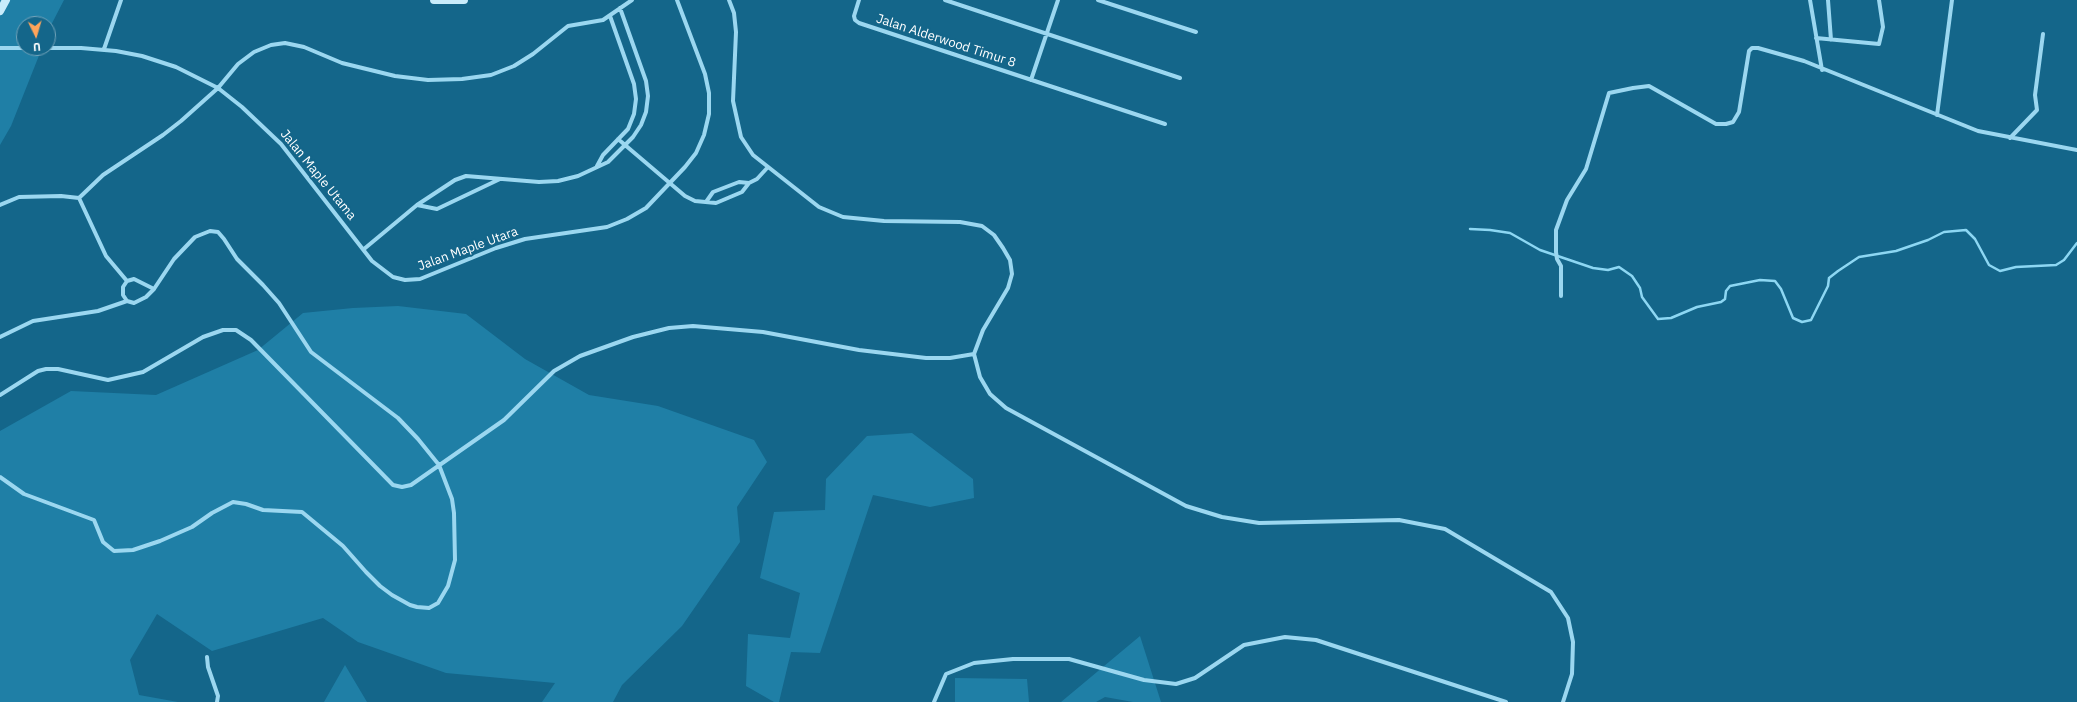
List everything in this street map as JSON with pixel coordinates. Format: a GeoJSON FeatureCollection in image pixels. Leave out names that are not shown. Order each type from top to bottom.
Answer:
{"type":"FeatureCollection","features":[{"type":"Feature","properties":{"kind":"street"},"geometry":{"type":"LineString","coordinates":[[0,11],[6,0]]}},
{"type":"Feature","properties":{"kind":"street"},"geometry":{"type":"LineString","coordinates":[[104,49],[121,0]]}},
{"type":"Feature","properties":{"kind":"street"},"geometry":{"type":"LineString","coordinates":[[434,0],[464,0]]}},
{"type":"Feature","properties":{"kind":"street"},"geometry":{"type":"LineString","coordinates":[[79,198],[102,175],[163,135],[218,88],[238,64],[254,52],[271,45],[285,43],[304,47],[342,63],[395,76],[435,80],[462,79],[491,75],[514,66],[533,54],[568,26],[603,20],[632,0]]}},
{"type":"Feature","properties":{"kind":"street","name":"Jalan Maple Utara"},"geometry":{"type":"LineString","coordinates":[[364,249],[372,261],[393,277],[405,280],[420,279],[496,248],[525,239],[607,227],[627,219],[646,208],[696,153],[704,135],[709,114],[709,93],[705,74],[677,0]]}},
{"type":"Feature","properties":{"kind":"street"},"geometry":{"type":"LineString","coordinates":[[729,0],[734,12],[736,32],[733,101],[741,137],[753,155],[819,207],[843,216],[884,221],[960,222],[982,226],[994,236],[1010,260],[1012,274],[1008,288],[983,330],[974,354],[980,377],[990,394],[1006,408],[1186,506],[1222,518],[1259,524],[1399,520],[1445,529],[1551,592],[1564,611],[1568,618],[1574,642],[1572,674],[1563,702]]}},
{"type":"Feature","properties":{"kind":"street","name":"Jalan Alderwood Timur 8"},"geometry":{"type":"LineString","coordinates":[[859,0],[854,16],[855,20],[1166,124]]}},
{"type":"Feature","properties":{"kind":"street"},"geometry":{"type":"LineString","coordinates":[[945,0],[1180,78]]}},
{"type":"Feature","properties":{"kind":"street"},"geometry":{"type":"LineString","coordinates":[[1031,80],[1058,0]]}},
{"type":"Feature","properties":{"kind":"street"},"geometry":{"type":"LineString","coordinates":[[1098,0],[1196,32]]}},
{"type":"Feature","properties":{"kind":"street"},"geometry":{"type":"LineString","coordinates":[[1810,0],[1822,70]]}},
{"type":"Feature","properties":{"kind":"street"},"geometry":{"type":"LineString","coordinates":[[1828,0],[1831,40]]}},
{"type":"Feature","properties":{"kind":"street"},"geometry":{"type":"LineString","coordinates":[[1816,38],[1879,44],[1884,27],[1880,0]]}},
{"type":"Feature","properties":{"kind":"street"},"geometry":{"type":"LineString","coordinates":[[1937,115],[1952,0]]}},
{"type":"Feature","properties":{"kind":"street"},"geometry":{"type":"LineString","coordinates":[[364,249],[417,205],[455,180],[466,176],[539,182],[558,182],[578,176],[608,162],[633,137],[641,125],[646,112],[648,96],[646,81],[620,8]]}},
{"type":"Feature","properties":{"kind":"street"},"geometry":{"type":"LineString","coordinates":[[597,166],[604,155],[628,128],[634,114],[636,99],[634,84],[610,16]]}},
{"type":"Feature","properties":{"kind":"street"},"geometry":{"type":"LineString","coordinates":[[2010,138],[2037,110],[2035,95],[2043,34]]}},
{"type":"Feature","properties":{"kind":"street","name":"Jalan Maple Utama"},"geometry":{"type":"LineString","coordinates":[[0,48],[104,49],[142,56],[162,62],[218,88],[242,107],[281,144],[364,249]]}},
{"type":"Feature","properties":{"kind":"street"},"geometry":{"type":"LineString","coordinates":[[1561,296],[1561,266],[1556,258],[1556,230],[1567,200],[1586,169],[1609,93],[1649,86],[1716,124],[1733,122],[1739,112],[1749,52],[1752,48],[1758,48],[1804,61],[1822,70],[1978,131],[2077,150]]}},
{"type":"Feature","properties":{"kind":"street"},"geometry":{"type":"LineString","coordinates":[[618,139],[685,196],[695,201],[716,203],[742,192],[749,183],[757,179],[768,167]]}},
{"type":"Feature","properties":{"kind":"street"},"geometry":{"type":"LineString","coordinates":[[417,205],[437,208],[500,179]]}},
{"type":"Feature","properties":{"kind":"street"},"geometry":{"type":"LineString","coordinates":[[706,202],[713,192],[739,182],[749,183]]}},
{"type":"Feature","properties":{"kind":"street"},"geometry":{"type":"LineString","coordinates":[[0,205],[19,197],[61,196],[79,198]]}},
{"type":"Feature","properties":{"kind":"street"},"geometry":{"type":"LineString","coordinates":[[79,198],[106,256],[127,281]]}},
{"type":"Feature","properties":{"kind":"street"},"geometry":{"type":"LineString","coordinates":[[0,337],[33,321],[98,311],[127,301],[134,303],[141,301],[154,289],[171,264],[195,237],[210,230],[218,232],[224,238],[237,259],[279,303],[312,352],[398,418],[439,466],[452,499],[456,548],[455,560],[448,586],[438,603],[429,608],[410,605],[380,586],[343,546],[302,512],[263,510],[246,504],[233,502],[212,513],[192,527],[160,541],[133,550],[114,551],[103,542],[94,520],[24,494],[0,477]]}},
{"type":"Feature","properties":{"kind":"street"},"geometry":{"type":"LineString","coordinates":[[127,301],[123,295],[123,287],[127,281],[134,279],[154,289]]}},
{"type":"Feature","properties":{"kind":"street"},"geometry":{"type":"LineString","coordinates":[[0,395],[38,371],[46,369],[58,369],[108,380],[143,372],[203,337],[223,330],[236,330],[251,340],[393,485],[402,487],[411,485],[504,420],[554,371],[580,356],[633,337],[668,328],[693,326],[762,332],[860,350],[926,358],[950,358],[974,354]]}},
{"type":"Feature","properties":{"kind":"street"},"geometry":{"type":"LineString","coordinates":[[934,702],[946,674],[974,663],[1013,659],[1070,659],[1144,680],[1176,684],[1195,678],[1244,645],[1285,637],[1316,640],[1506,702]]}},
{"type":"Feature","properties":{"kind":"street"},"geometry":{"type":"LineString","coordinates":[[207,657],[208,667],[218,696],[217,702]]}},
{"type":"Feature","properties":{"kind":"shaded area"},"geometry":{"type":"Polygon","coordinates":[[[0,0],[64,0],[56,16],[16,16],[16,56],[39,56],[11,126],[0,145],[0,0]]]}},
{"type":"Feature","properties":{"kind":"shaded area"},"geometry":{"type":"Polygon","coordinates":[[[398,306],[466,314],[525,359],[589,395],[658,406],[754,440],[767,462],[737,507],[740,542],[682,626],[622,685],[613,702],[542,702],[555,683],[446,673],[358,642],[323,618],[212,651],[157,614],[130,660],[139,695],[178,702],[0,702],[0,431],[71,391],[156,395],[258,350],[303,313],[353,308],[398,306]]]}},
{"type":"Feature","properties":{"kind":"shaded area"},"geometry":{"type":"Polygon","coordinates":[[[912,433],[973,479],[974,498],[930,507],[873,495],[820,653],[791,652],[779,702],[774,702],[746,686],[748,634],[790,638],[800,593],[760,578],[774,512],[825,510],[826,479],[867,436],[912,433]]]}},
{"type":"Feature","properties":{"kind":"shaded area"},"geometry":{"type":"Polygon","coordinates":[[[1140,636],[1161,702],[1133,702],[1105,697],[1096,702],[1061,702],[1140,636]]]}},
{"type":"Feature","properties":{"kind":"shaded area"},"geometry":{"type":"Polygon","coordinates":[[[345,665],[367,702],[324,702],[345,665]]]}},
{"type":"Feature","properties":{"kind":"shaded area"},"geometry":{"type":"Polygon","coordinates":[[[955,678],[1027,679],[1029,702],[955,702],[955,678]]]}},
{"type":"Feature","properties":{"kind":"waterway"},"geometry":{"type":"LineString","coordinates":[[1470,229],[1510,233],[1540,250],[1593,268],[1608,270],[1619,267],[1632,276],[1640,288],[1642,297],[1658,319],[1671,318],[1697,307],[1721,302],[1725,299],[1726,291],[1730,286],[1760,280],[1775,281],[1781,289],[1793,318],[1802,322],[1811,320],[1828,286],[1829,278],[1859,257],[1896,251],[1928,240],[1944,232],[1966,230],[1975,239],[1989,265],[2000,271],[2016,267],[2056,265],[2064,260],[2077,243]]}}]}
